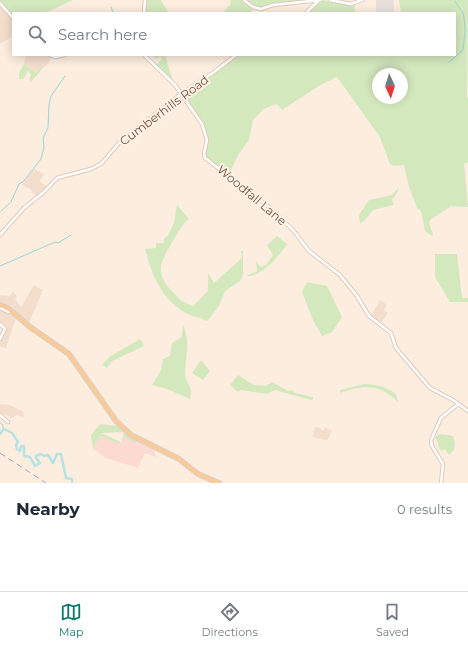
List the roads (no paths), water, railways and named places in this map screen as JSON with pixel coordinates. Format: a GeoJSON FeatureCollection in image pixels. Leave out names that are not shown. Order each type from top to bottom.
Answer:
{"type":"FeatureCollection","features":[{"type":"Feature","properties":{"kind":"main road"},"geometry":{"type":"LineString","coordinates":[[0,307],[11,310],[30,327],[69,354],[116,421],[125,431],[179,459],[198,474],[219,483]]}},
{"type":"Feature","properties":{"kind":"street"},"geometry":{"type":"LineString","coordinates":[[144,12],[146,0]]}},
{"type":"Feature","properties":{"kind":"street"},"geometry":{"type":"LineString","coordinates":[[244,0],[253,7],[261,9],[273,5],[321,0]]}},
{"type":"Feature","properties":{"kind":"street"},"geometry":{"type":"LineString","coordinates":[[307,12],[318,0]]}},
{"type":"Feature","properties":{"kind":"street"},"geometry":{"type":"LineString","coordinates":[[330,0],[351,4],[362,0]]}},
{"type":"Feature","properties":{"kind":"street"},"geometry":{"type":"LineString","coordinates":[[0,3],[12,17]]}},
{"type":"Feature","properties":{"kind":"street"},"geometry":{"type":"LineString","coordinates":[[145,56],[175,85],[181,94]]}},
{"type":"Feature","properties":{"kind":"street","name":"Cumberhills Road"},"geometry":{"type":"LineString","coordinates":[[0,235],[24,208],[44,192],[57,178],[91,169],[101,164],[119,143],[181,94],[235,56]]}},
{"type":"Feature","properties":{"kind":"street","name":"Woodfall Lane"},"geometry":{"type":"LineString","coordinates":[[181,94],[205,129],[207,142],[204,153],[205,158],[268,206],[293,230],[305,247],[340,275],[355,294],[369,316],[391,333],[396,348],[430,388],[458,404]]}},
{"type":"Feature","properties":{"kind":"street"},"geometry":{"type":"LineString","coordinates":[[0,307],[9,312]]}},
{"type":"Feature","properties":{"kind":"street"},"geometry":{"type":"LineString","coordinates":[[0,324],[5,329],[0,339]]}},
{"type":"Feature","properties":{"kind":"street"},"geometry":{"type":"LineString","coordinates":[[441,483],[443,464],[432,446],[431,440],[441,418],[458,404],[468,411]]}},
{"type":"Feature","properties":{"kind":"street"},"geometry":{"type":"LineString","coordinates":[[0,415],[8,422]]}},
{"type":"Feature","properties":{"kind":"waterway"},"geometry":{"type":"LineString","coordinates":[[448,63],[463,50],[465,31],[463,13],[454,0]]}},
{"type":"Feature","properties":{"kind":"waterway"},"geometry":{"type":"LineString","coordinates":[[111,7],[113,12]]}},
{"type":"Feature","properties":{"kind":"waterway"},"geometry":{"type":"LineString","coordinates":[[11,202],[19,184],[24,181],[41,159],[44,147],[43,138],[48,128],[51,96],[65,76]]}},
{"type":"Feature","properties":{"kind":"waterway"},"geometry":{"type":"LineString","coordinates":[[1,211],[10,203]]}},
{"type":"Feature","properties":{"kind":"waterway"},"geometry":{"type":"LineString","coordinates":[[0,266],[55,242],[58,243],[71,235]]}},
{"type":"Feature","properties":{"kind":"waterway"},"geometry":{"type":"LineString","coordinates":[[0,423],[3,425],[3,429]]}},
{"type":"Feature","properties":{"kind":"waterway"},"geometry":{"type":"LineString","coordinates":[[0,434],[4,429],[12,433],[18,442],[16,445],[17,449],[20,451],[21,446],[24,446],[24,456],[30,457],[35,466],[40,463],[36,456],[41,454],[44,456],[48,455],[53,463],[57,454],[61,454],[66,478],[72,479],[72,483]]}},
{"type":"Feature","properties":{"kind":"railway"},"geometry":{"type":"LineString","coordinates":[[0,453],[46,483]]}}]}
